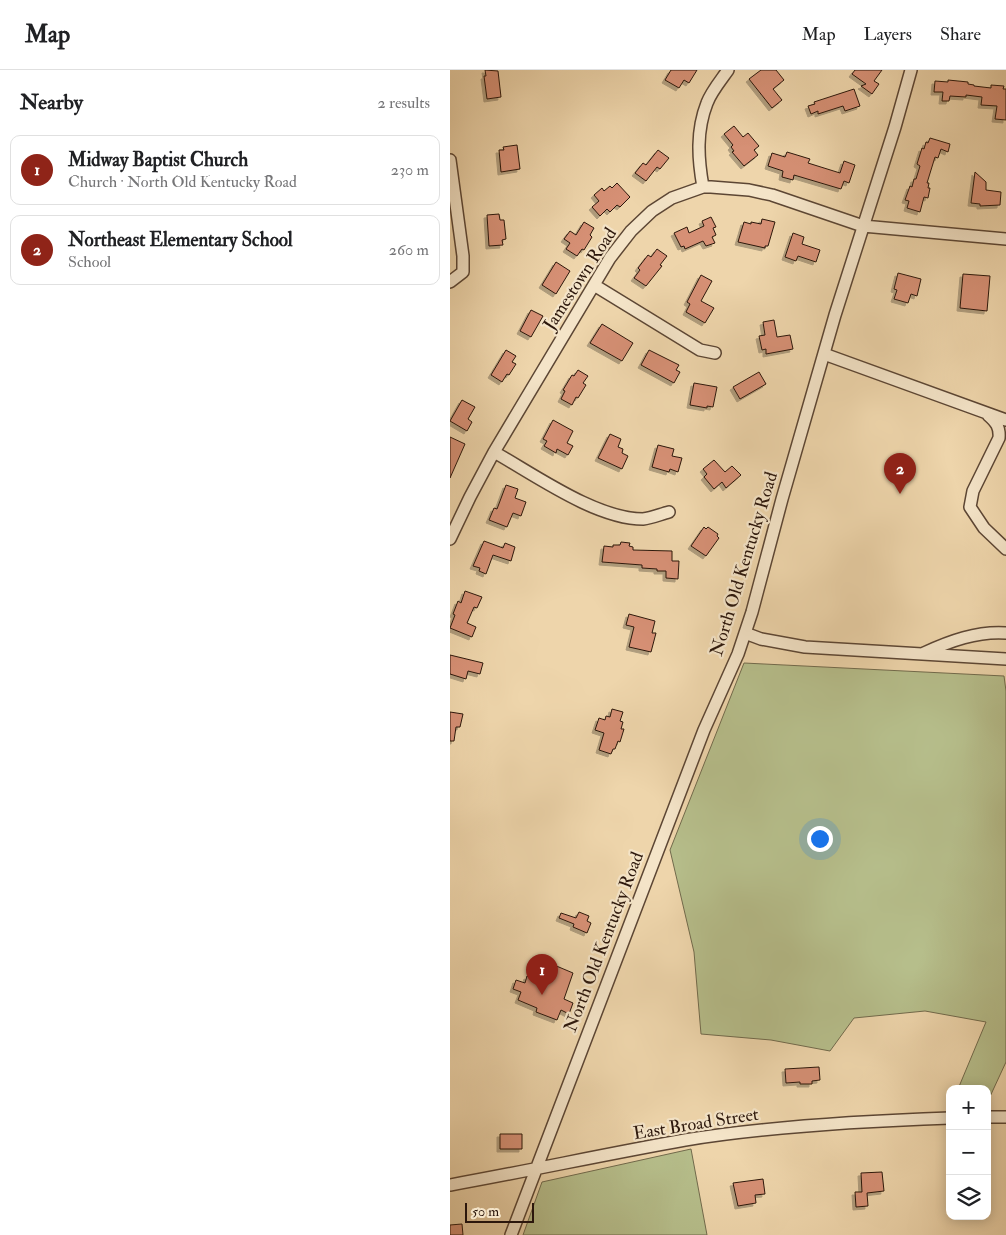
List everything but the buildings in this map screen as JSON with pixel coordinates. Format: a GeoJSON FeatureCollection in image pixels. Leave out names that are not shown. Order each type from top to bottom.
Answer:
{"type":"FeatureCollection","features":[{"type":"Feature","properties":{"kind":"street"},"geometry":{"type":"LineString","coordinates":[[703,187],[699,159],[699,133],[707,102],[728,70]]}},
{"type":"Feature","properties":{"kind":"street","name":"North Old Kentucky Road"},"geometry":{"type":"LineString","coordinates":[[511,1235],[704,730],[738,654],[824,354],[911,70]]}},
{"type":"Feature","properties":{"kind":"street"},"geometry":{"type":"LineString","coordinates":[[450,160],[464,256],[463,272],[450,282]]}},
{"type":"Feature","properties":{"kind":"street","name":"Jamestown Road"},"geometry":{"type":"LineString","coordinates":[[450,539],[494,452],[610,258],[631,231],[652,211],[672,198],[703,187],[724,187],[764,194],[863,226],[1006,239]]}},
{"type":"Feature","properties":{"kind":"street"},"geometry":{"type":"LineString","coordinates":[[594,285],[700,350],[715,353]]}},
{"type":"Feature","properties":{"kind":"street"},"geometry":{"type":"LineString","coordinates":[[824,354],[1006,420]]}},
{"type":"Feature","properties":{"kind":"street"},"geometry":{"type":"LineString","coordinates":[[986,412],[996,422],[1000,430],[999,438],[973,491],[970,507],[984,528],[1006,549]]}},
{"type":"Feature","properties":{"kind":"street"},"geometry":{"type":"LineString","coordinates":[[494,452],[569,495],[620,516],[645,519],[669,512]]}},
{"type":"Feature","properties":{"kind":"street"},"geometry":{"type":"LineString","coordinates":[[920,654],[964,637],[995,632],[1006,633]]}},
{"type":"Feature","properties":{"kind":"street"},"geometry":{"type":"LineString","coordinates":[[745,633],[761,639],[805,647],[1006,660]]}},
{"type":"Feature","properties":{"kind":"street"},"geometry":{"type":"LineString","coordinates":[[991,1117],[1006,1117]]}},
{"type":"Feature","properties":{"kind":"street","name":"East Broad Street"},"geometry":{"type":"LineString","coordinates":[[450,1185],[686,1140],[888,1120],[946,1118]]}},
{"type":"Feature","properties":{"kind":"green space"},"geometry":{"type":"Polygon","coordinates":[[[744,663],[1004,676],[1006,691],[1006,1062],[991,1094],[991,1085],[960,1085],[986,1022],[925,1011],[854,1018],[830,1051],[771,1040],[701,1034],[694,952],[670,850],[744,663]]]}},
{"type":"Feature","properties":{"kind":"green space"},"geometry":{"type":"Polygon","coordinates":[[[691,1149],[707,1235],[523,1235],[542,1182],[691,1149]]]}},
{"type":"Feature","properties":{"kind":"place","name":"Northeast Elementary School"},"geometry":{"type":"Point","coordinates":[900,494]}},
{"type":"Feature","properties":{"kind":"place","name":"Midway Baptist Church"},"geometry":{"type":"Point","coordinates":[542,995]}}]}
